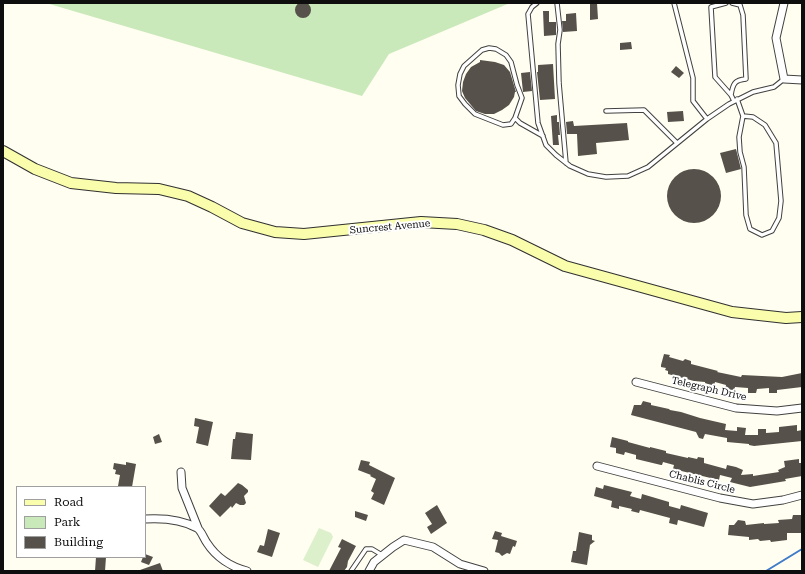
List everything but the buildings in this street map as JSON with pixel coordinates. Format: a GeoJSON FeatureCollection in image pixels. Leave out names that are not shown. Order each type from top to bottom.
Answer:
{"type":"FeatureCollection","features":[{"type":"Feature","properties":{"kind":"street"},"geometry":{"type":"LineString","coordinates":[[784,3],[776,38],[784,79],[802,80]]}},
{"type":"Feature","properties":{"kind":"street","name":"Suncrest Avenue"},"geometry":{"type":"LineString","coordinates":[[3,150],[35,169],[71,183],[94,186],[159,189],[188,196],[242,223],[275,232],[304,234],[421,222],[457,224],[484,230],[512,240],[564,266],[717,308],[732,312],[786,318],[802,317]]}},
{"type":"Feature","properties":{"kind":"street","name":"Telegraph Drive"},"geometry":{"type":"LineString","coordinates":[[636,382],[736,408],[777,411],[802,408]]}},
{"type":"Feature","properties":{"kind":"street","name":"Chablis Circle"},"geometry":{"type":"LineString","coordinates":[[598,466],[720,498],[753,504],[783,500],[802,495]]}},
{"type":"Feature","properties":{"kind":"street"},"geometry":{"type":"LineString","coordinates":[[181,472],[182,488],[198,528],[208,546],[222,560],[247,571]]}},
{"type":"Feature","properties":{"kind":"street"},"geometry":{"type":"LineString","coordinates":[[146,519],[160,518],[175,520],[198,528]]}},
{"type":"Feature","properties":{"kind":"street"},"geometry":{"type":"LineString","coordinates":[[369,571],[374,562],[404,540],[433,547],[460,564],[484,571]]}},
{"type":"Feature","properties":{"kind":"lane"},"geometry":{"type":"LineString","coordinates":[[537,3],[532,7],[528,14],[538,123],[546,145],[566,163],[588,174],[606,177],[628,176],[648,167],[707,119],[735,100],[753,92],[774,87],[784,79]]}},
{"type":"Feature","properties":{"kind":"lane"},"geometry":{"type":"LineString","coordinates":[[557,3],[560,30],[558,44],[559,83],[566,163]]}},
{"type":"Feature","properties":{"kind":"lane"},"geometry":{"type":"LineString","coordinates":[[674,3],[693,78],[693,101],[707,119]]}},
{"type":"Feature","properties":{"kind":"lane"},"geometry":{"type":"LineString","coordinates":[[726,3],[711,7],[715,77],[732,95],[743,116],[739,137],[740,152],[744,167],[746,215],[750,229],[762,235],[772,231],[779,218],[782,201],[776,143],[765,125],[753,117],[743,116]]}},
{"type":"Feature","properties":{"kind":"lane"},"geometry":{"type":"LineString","coordinates":[[732,3],[740,5],[744,15],[746,79],[739,80],[733,85],[732,95]]}},
{"type":"Feature","properties":{"kind":"lane"},"geometry":{"type":"LineString","coordinates":[[489,48],[496,49],[506,54],[511,62],[522,98],[516,118],[511,124],[503,125],[475,114],[459,96],[458,85],[460,74],[464,66],[482,50],[489,48]]}},
{"type":"Feature","properties":{"kind":"lane"},"geometry":{"type":"LineString","coordinates":[[606,111],[644,110],[677,143]]}},
{"type":"Feature","properties":{"kind":"lane"},"geometry":{"type":"LineString","coordinates":[[516,118],[520,123],[543,136]]}},
{"type":"Feature","properties":{"kind":"lane"},"geometry":{"type":"LineString","coordinates":[[351,571],[366,549],[372,548],[382,555]]}},
{"type":"Feature","properties":{"kind":"green space"},"geometry":{"type":"Polygon","coordinates":[[[46,3],[510,3],[389,54],[362,96],[46,3]]]}},
{"type":"Feature","properties":{"kind":"green space"},"geometry":{"type":"Polygon","coordinates":[[[319,528],[331,533],[333,537],[318,567],[303,560],[319,528]]]}},
{"type":"Feature","properties":{"kind":"waterway"},"geometry":{"type":"LineString","coordinates":[[766,571],[802,549]]}}]}
